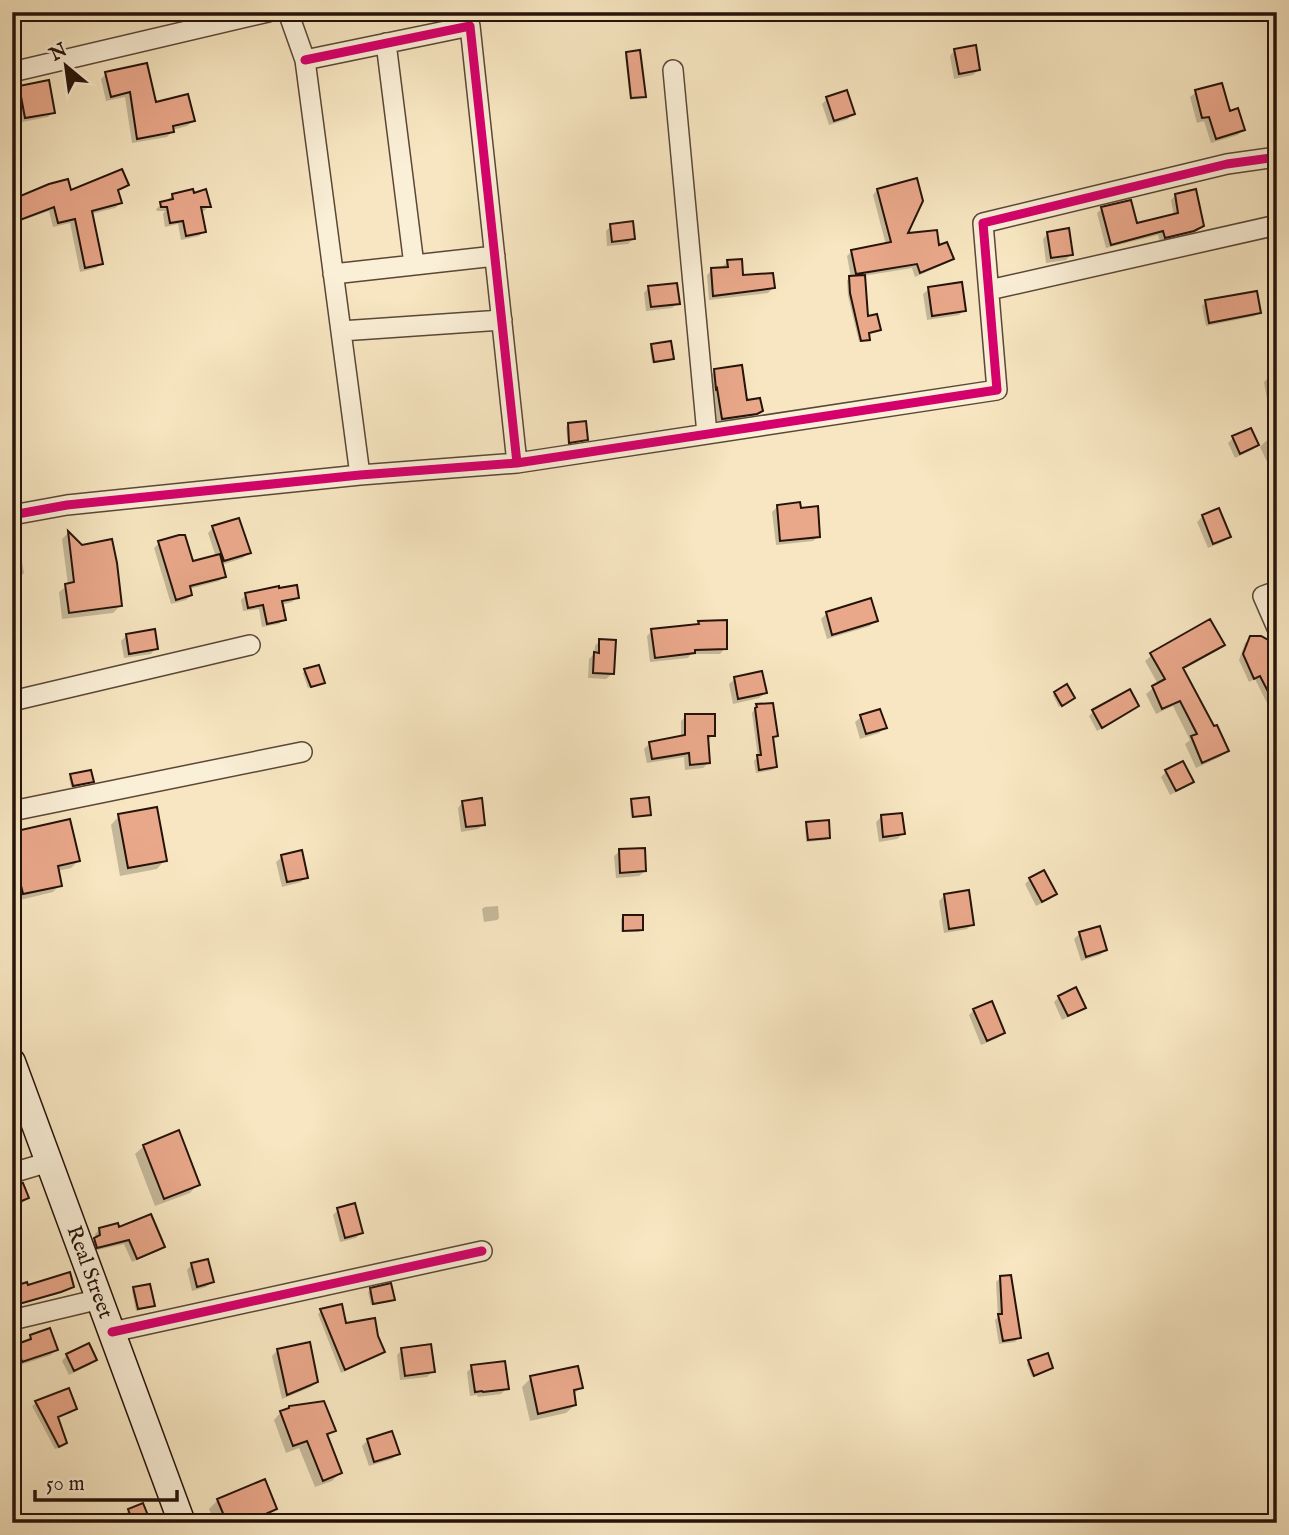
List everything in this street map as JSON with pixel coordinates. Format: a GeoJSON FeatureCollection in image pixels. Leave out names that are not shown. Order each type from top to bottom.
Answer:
{"type":"FeatureCollection","features":[{"type":"Feature","properties":{"kind":"main road","name":"Real Street"},"geometry":{"type":"LineString","coordinates":[[12,1062],[182,1523]]}},
{"type":"Feature","properties":{"kind":"street"},"geometry":{"type":"LineString","coordinates":[[12,72],[268,12]]}},
{"type":"Feature","properties":{"kind":"street"},"geometry":{"type":"LineString","coordinates":[[288,12],[304,60],[360,475]]}},
{"type":"Feature","properties":{"kind":"street"},"geometry":{"type":"LineString","coordinates":[[304,60],[470,26],[517,463]]}},
{"type":"Feature","properties":{"kind":"street"},"geometry":{"type":"LineString","coordinates":[[386,43],[414,265]]}},
{"type":"Feature","properties":{"kind":"street"},"geometry":{"type":"LineString","coordinates":[[673,70],[707,433]]}},
{"type":"Feature","properties":{"kind":"street"},"geometry":{"type":"LineString","coordinates":[[12,515],[67,506],[360,475],[517,463],[997,390],[983,223],[1227,164],[1277,157]]}},
{"type":"Feature","properties":{"kind":"street"},"geometry":{"type":"LineString","coordinates":[[989,290],[1277,225]]}},
{"type":"Feature","properties":{"kind":"street"},"geometry":{"type":"LineString","coordinates":[[333,274],[495,256]]}},
{"type":"Feature","properties":{"kind":"street"},"geometry":{"type":"LineString","coordinates":[[341,331],[502,320]]}},
{"type":"Feature","properties":{"kind":"street"},"geometry":{"type":"LineString","coordinates":[[1277,591],[1263,597],[1277,628]]}},
{"type":"Feature","properties":{"kind":"street"},"geometry":{"type":"LineString","coordinates":[[12,701],[250,645]]}},
{"type":"Feature","properties":{"kind":"street"},"geometry":{"type":"LineString","coordinates":[[12,811],[302,752]]}},
{"type":"Feature","properties":{"kind":"street"},"geometry":{"type":"LineString","coordinates":[[12,1173],[49,1162]]}},
{"type":"Feature","properties":{"kind":"street"},"geometry":{"type":"LineString","coordinates":[[112,1332],[481,1251]]}},
{"type":"Feature","properties":{"kind":"street"},"geometry":{"type":"LineString","coordinates":[[12,1320],[100,1299]]}},
{"type":"Feature","properties":{"kind":"building"},"geometry":{"type":"Polygon","coordinates":[[[976,45],[980,70],[959,74],[954,49],[976,45]]]}},
{"type":"Feature","properties":{"kind":"building"},"geometry":{"type":"Polygon","coordinates":[[[640,50],[646,97],[631,98],[626,52],[640,50]]]}},
{"type":"Feature","properties":{"kind":"building"},"geometry":{"type":"Polygon","coordinates":[[[147,63],[156,102],[188,94],[195,121],[173,126],[174,132],[137,139],[130,92],[111,97],[105,72],[147,63]]]}},
{"type":"Feature","properties":{"kind":"building"},"geometry":{"type":"Polygon","coordinates":[[[49,80],[55,113],[25,118],[19,86],[49,80]]]}},
{"type":"Feature","properties":{"kind":"building"},"geometry":{"type":"Polygon","coordinates":[[[1222,83],[1230,111],[1238,108],[1245,130],[1216,139],[1209,117],[1202,118],[1195,90],[1222,83]]]}},
{"type":"Feature","properties":{"kind":"building"},"geometry":{"type":"Polygon","coordinates":[[[847,90],[855,114],[834,121],[826,97],[847,90]]]}},
{"type":"Feature","properties":{"kind":"building"},"geometry":{"type":"Polygon","coordinates":[[[122,169],[129,185],[118,190],[122,203],[92,211],[103,264],[85,268],[75,219],[58,223],[54,207],[20,220],[13,199],[68,179],[71,190],[122,169]]]}},
{"type":"Feature","properties":{"kind":"building"},"geometry":{"type":"Polygon","coordinates":[[[917,178],[923,201],[908,233],[937,230],[939,245],[947,242],[954,259],[920,273],[917,264],[856,274],[851,250],[891,242],[877,189],[917,178]]]}},
{"type":"Feature","properties":{"kind":"building"},"geometry":{"type":"Polygon","coordinates":[[[193,189],[194,193],[206,189],[211,207],[201,207],[206,232],[186,236],[183,221],[170,223],[167,207],[161,207],[160,202],[173,199],[172,194],[193,189]]]}},
{"type":"Feature","properties":{"kind":"building"},"geometry":{"type":"Polygon","coordinates":[[[1196,189],[1204,226],[1165,238],[1163,231],[1111,245],[1101,207],[1131,200],[1137,223],[1178,213],[1175,194],[1196,189]]]}},
{"type":"Feature","properties":{"kind":"building"},"geometry":{"type":"Polygon","coordinates":[[[633,221],[635,239],[612,242],[610,224],[633,221]]]}},
{"type":"Feature","properties":{"kind":"building"},"geometry":{"type":"Polygon","coordinates":[[[1069,228],[1073,255],[1051,258],[1047,232],[1069,228]]]}},
{"type":"Feature","properties":{"kind":"building"},"geometry":{"type":"Polygon","coordinates":[[[742,259],[743,275],[773,273],[775,288],[713,296],[711,268],[728,267],[727,260],[742,259]]]}},
{"type":"Feature","properties":{"kind":"building"},"geometry":{"type":"Polygon","coordinates":[[[865,275],[868,316],[877,314],[881,330],[869,333],[870,340],[861,341],[850,293],[849,276],[865,275]]]}},
{"type":"Feature","properties":{"kind":"building"},"geometry":{"type":"Polygon","coordinates":[[[962,282],[966,311],[932,316],[928,287],[962,282]]]}},
{"type":"Feature","properties":{"kind":"building"},"geometry":{"type":"Polygon","coordinates":[[[677,283],[680,304],[651,307],[648,286],[677,283]]]}},
{"type":"Feature","properties":{"kind":"building"},"geometry":{"type":"Polygon","coordinates":[[[1257,291],[1261,313],[1209,323],[1205,300],[1257,291]]]}},
{"type":"Feature","properties":{"kind":"building"},"geometry":{"type":"Polygon","coordinates":[[[671,341],[674,359],[654,362],[651,344],[671,341]]]}},
{"type":"Feature","properties":{"kind":"building"},"geometry":{"type":"Polygon","coordinates":[[[742,365],[747,400],[760,398],[763,411],[722,419],[714,369],[742,365]]]}},
{"type":"Feature","properties":{"kind":"building"},"geometry":{"type":"Polygon","coordinates":[[[586,421],[588,440],[569,443],[568,423],[586,421]]]}},
{"type":"Feature","properties":{"kind":"building"},"geometry":{"type":"Polygon","coordinates":[[[1251,428],[1259,445],[1240,454],[1232,436],[1251,428]]]}},
{"type":"Feature","properties":{"kind":"building"},"geometry":{"type":"Polygon","coordinates":[[[800,502],[801,508],[818,506],[820,537],[780,541],[777,505],[800,502]]]}},
{"type":"Feature","properties":{"kind":"building"},"geometry":{"type":"Polygon","coordinates":[[[1219,508],[1231,537],[1213,544],[1202,515],[1219,508]]]}},
{"type":"Feature","properties":{"kind":"building"},"geometry":{"type":"Polygon","coordinates":[[[239,518],[251,553],[224,561],[212,526],[239,518]]]}},
{"type":"Feature","properties":{"kind":"building"},"geometry":{"type":"Polygon","coordinates":[[[68,531],[82,545],[112,539],[122,606],[69,613],[65,584],[74,582],[68,531]]]}},
{"type":"Feature","properties":{"kind":"building"},"geometry":{"type":"Polygon","coordinates":[[[185,535],[193,561],[220,554],[226,577],[190,586],[192,595],[176,600],[158,541],[185,535]]]}},
{"type":"Feature","properties":{"kind":"building"},"geometry":{"type":"Polygon","coordinates":[[[297,585],[299,598],[282,601],[286,620],[267,624],[263,605],[248,608],[245,593],[297,585]]]}},
{"type":"Feature","properties":{"kind":"building"},"geometry":{"type":"Polygon","coordinates":[[[871,598],[878,621],[832,635],[826,612],[871,598]]]}},
{"type":"Feature","properties":{"kind":"building"},"geometry":{"type":"Polygon","coordinates":[[[1210,619],[1225,645],[1183,668],[1214,726],[1217,725],[1229,751],[1202,763],[1191,736],[1197,734],[1180,701],[1162,709],[1152,686],[1165,679],[1150,653],[1210,619]]]}},
{"type":"Feature","properties":{"kind":"building"},"geometry":{"type":"Polygon","coordinates":[[[727,620],[727,649],[695,650],[695,653],[655,658],[651,629],[699,624],[698,621],[727,620]]]}},
{"type":"Feature","properties":{"kind":"building"},"geometry":{"type":"Polygon","coordinates":[[[155,629],[158,649],[129,654],[126,634],[155,629]]]}},
{"type":"Feature","properties":{"kind":"building"},"geometry":{"type":"Polygon","coordinates":[[[1250,636],[1261,636],[1270,641],[1277,656],[1277,709],[1260,676],[1254,679],[1243,654],[1250,636]]]}},
{"type":"Feature","properties":{"kind":"building"},"geometry":{"type":"Polygon","coordinates":[[[599,639],[616,640],[614,674],[593,673],[594,652],[599,653],[599,639]]]}},
{"type":"Feature","properties":{"kind":"building"},"geometry":{"type":"Polygon","coordinates":[[[319,665],[325,683],[311,687],[304,669],[319,665]]]}},
{"type":"Feature","properties":{"kind":"building"},"geometry":{"type":"Polygon","coordinates":[[[762,671],[767,693],[738,699],[734,677],[762,671]]]}},
{"type":"Feature","properties":{"kind":"building"},"geometry":{"type":"Polygon","coordinates":[[[1067,684],[1075,698],[1062,706],[1054,692],[1067,684]]]}},
{"type":"Feature","properties":{"kind":"building"},"geometry":{"type":"Polygon","coordinates":[[[1130,689],[1139,706],[1102,728],[1092,710],[1130,689]]]}},
{"type":"Feature","properties":{"kind":"building"},"geometry":{"type":"Polygon","coordinates":[[[773,703],[778,736],[773,737],[777,767],[759,770],[757,755],[761,755],[755,708],[756,704],[773,703]]]}},
{"type":"Feature","properties":{"kind":"building"},"geometry":{"type":"Polygon","coordinates":[[[880,709],[887,728],[866,734],[860,715],[880,709]]]}},
{"type":"Feature","properties":{"kind":"building"},"geometry":{"type":"Polygon","coordinates":[[[685,714],[715,714],[715,736],[708,736],[710,763],[690,765],[689,753],[652,759],[649,742],[685,735],[685,714]]]}},
{"type":"Feature","properties":{"kind":"building"},"geometry":{"type":"Polygon","coordinates":[[[1183,761],[1194,782],[1176,791],[1165,770],[1183,761]]]}},
{"type":"Feature","properties":{"kind":"building"},"geometry":{"type":"Polygon","coordinates":[[[91,770],[94,782],[73,786],[70,774],[91,770]]]}},
{"type":"Feature","properties":{"kind":"building"},"geometry":{"type":"Polygon","coordinates":[[[649,797],[651,815],[633,817],[631,799],[649,797]]]}},
{"type":"Feature","properties":{"kind":"building"},"geometry":{"type":"Polygon","coordinates":[[[482,798],[485,825],[466,827],[462,801],[482,798]]]}},
{"type":"Feature","properties":{"kind":"building"},"geometry":{"type":"Polygon","coordinates":[[[157,807],[167,861],[128,868],[118,814],[157,807]]]}},
{"type":"Feature","properties":{"kind":"building"},"geometry":{"type":"Polygon","coordinates":[[[902,813],[905,834],[883,837],[881,815],[902,813]]]}},
{"type":"Feature","properties":{"kind":"building"},"geometry":{"type":"Polygon","coordinates":[[[70,819],[80,861],[58,866],[62,886],[23,894],[12,848],[12,832],[70,819]]]}},
{"type":"Feature","properties":{"kind":"building"},"geometry":{"type":"Polygon","coordinates":[[[829,820],[830,838],[808,840],[806,822],[829,820]]]}},
{"type":"Feature","properties":{"kind":"building"},"geometry":{"type":"Polygon","coordinates":[[[645,848],[646,871],[620,873],[619,849],[645,848]]]}},
{"type":"Feature","properties":{"kind":"building"},"geometry":{"type":"Polygon","coordinates":[[[302,850],[308,878],[287,882],[281,855],[302,850]]]}},
{"type":"Feature","properties":{"kind":"building"},"geometry":{"type":"Polygon","coordinates":[[[1044,870],[1057,894],[1042,902],[1029,878],[1044,870]]]}},
{"type":"Feature","properties":{"kind":"building"},"geometry":{"type":"Polygon","coordinates":[[[969,890],[974,925],[949,929],[944,894],[969,890]]]}},
{"type":"Feature","properties":{"kind":"building"},"geometry":{"type":"Polygon","coordinates":[[[623,915],[643,915],[643,930],[623,931],[623,915]]]}},
{"type":"Feature","properties":{"kind":"building"},"geometry":{"type":"Polygon","coordinates":[[[1100,926],[1107,950],[1086,957],[1079,932],[1100,926]]]}},
{"type":"Feature","properties":{"kind":"building"},"geometry":{"type":"Polygon","coordinates":[[[1076,987],[1086,1008],[1068,1016],[1058,996],[1076,987]]]}},
{"type":"Feature","properties":{"kind":"building"},"geometry":{"type":"Polygon","coordinates":[[[992,1001],[1005,1033],[987,1041],[973,1009],[992,1001]]]}},
{"type":"Feature","properties":{"kind":"building"},"geometry":{"type":"Polygon","coordinates":[[[179,1130],[200,1185],[164,1199],[143,1145],[179,1130]]]}},
{"type":"Feature","properties":{"kind":"building"},"geometry":{"type":"Polygon","coordinates":[[[23,1183],[29,1198],[12,1205],[12,1185],[23,1183]]]}},
{"type":"Feature","properties":{"kind":"building"},"geometry":{"type":"Polygon","coordinates":[[[355,1203],[363,1233],[345,1238],[337,1208],[355,1203]]]}},
{"type":"Feature","properties":{"kind":"building"},"geometry":{"type":"Polygon","coordinates":[[[151,1214],[165,1247],[137,1259],[129,1240],[97,1248],[94,1238],[100,1235],[99,1228],[118,1223],[119,1227],[151,1214]]]}},
{"type":"Feature","properties":{"kind":"building"},"geometry":{"type":"Polygon","coordinates":[[[208,1259],[214,1282],[197,1287],[191,1263],[208,1259]]]}},
{"type":"Feature","properties":{"kind":"building"},"geometry":{"type":"Polygon","coordinates":[[[70,1272],[74,1287],[12,1306],[12,1287],[70,1272]]]}},
{"type":"Feature","properties":{"kind":"building"},"geometry":{"type":"Polygon","coordinates":[[[1011,1275],[1021,1338],[1003,1341],[998,1314],[1002,1314],[1000,1276],[1011,1275]]]}},
{"type":"Feature","properties":{"kind":"building"},"geometry":{"type":"Polygon","coordinates":[[[391,1283],[395,1300],[373,1304],[370,1288],[391,1283]]]}},
{"type":"Feature","properties":{"kind":"building"},"geometry":{"type":"Polygon","coordinates":[[[150,1284],[155,1306],[138,1309],[133,1287],[150,1284]]]}},
{"type":"Feature","properties":{"kind":"building"},"geometry":{"type":"Polygon","coordinates":[[[342,1304],[346,1323],[375,1318],[378,1336],[385,1352],[345,1370],[320,1309],[342,1304]]]}},
{"type":"Feature","properties":{"kind":"building"},"geometry":{"type":"Polygon","coordinates":[[[50,1328],[58,1350],[22,1362],[17,1344],[31,1339],[30,1335],[50,1328]]]}},
{"type":"Feature","properties":{"kind":"building"},"geometry":{"type":"Polygon","coordinates":[[[310,1342],[318,1382],[287,1395],[277,1349],[310,1342]]]}},
{"type":"Feature","properties":{"kind":"building"},"geometry":{"type":"Polygon","coordinates":[[[89,1343],[97,1360],[74,1371],[66,1354],[89,1343]]]}},
{"type":"Feature","properties":{"kind":"building"},"geometry":{"type":"Polygon","coordinates":[[[431,1344],[435,1372],[405,1376],[401,1348],[431,1344]]]}},
{"type":"Feature","properties":{"kind":"building"},"geometry":{"type":"Polygon","coordinates":[[[1048,1353],[1053,1368],[1034,1376],[1028,1360],[1048,1353]]]}},
{"type":"Feature","properties":{"kind":"building"},"geometry":{"type":"Polygon","coordinates":[[[505,1361],[509,1389],[475,1392],[471,1365],[505,1361]]]}},
{"type":"Feature","properties":{"kind":"building"},"geometry":{"type":"Polygon","coordinates":[[[578,1366],[583,1388],[574,1390],[576,1405],[538,1414],[530,1376],[578,1366]]]}},
{"type":"Feature","properties":{"kind":"building"},"geometry":{"type":"Polygon","coordinates":[[[69,1388],[77,1409],[58,1417],[67,1443],[59,1447],[35,1401],[69,1388]]]}},
{"type":"Feature","properties":{"kind":"building"},"geometry":{"type":"Polygon","coordinates":[[[324,1401],[336,1431],[327,1434],[342,1473],[323,1481],[307,1441],[293,1446],[280,1411],[289,1406],[324,1401]]]}},
{"type":"Feature","properties":{"kind":"building"},"geometry":{"type":"Polygon","coordinates":[[[392,1431],[400,1454],[374,1462],[367,1439],[392,1431]]]}},
{"type":"Feature","properties":{"kind":"building"},"geometry":{"type":"Polygon","coordinates":[[[265,1479],[277,1509],[245,1523],[227,1523],[217,1499],[265,1479]]]}},
{"type":"Feature","properties":{"kind":"building"},"geometry":{"type":"Polygon","coordinates":[[[143,1503],[151,1523],[133,1523],[128,1509],[143,1503]]]}},
{"type":"Feature","properties":{"kind":"cycle path"},"geometry":{"type":"LineString","coordinates":[[305,60],[470,26],[517,463]]}},
{"type":"Feature","properties":{"kind":"cycle path"},"geometry":{"type":"LineString","coordinates":[[12,515],[67,505],[360,475],[517,463],[997,390],[983,223],[1227,164],[1277,157]]}},
{"type":"Feature","properties":{"kind":"cycle path"},"geometry":{"type":"LineString","coordinates":[[112,1332],[482,1251]]}}]}
